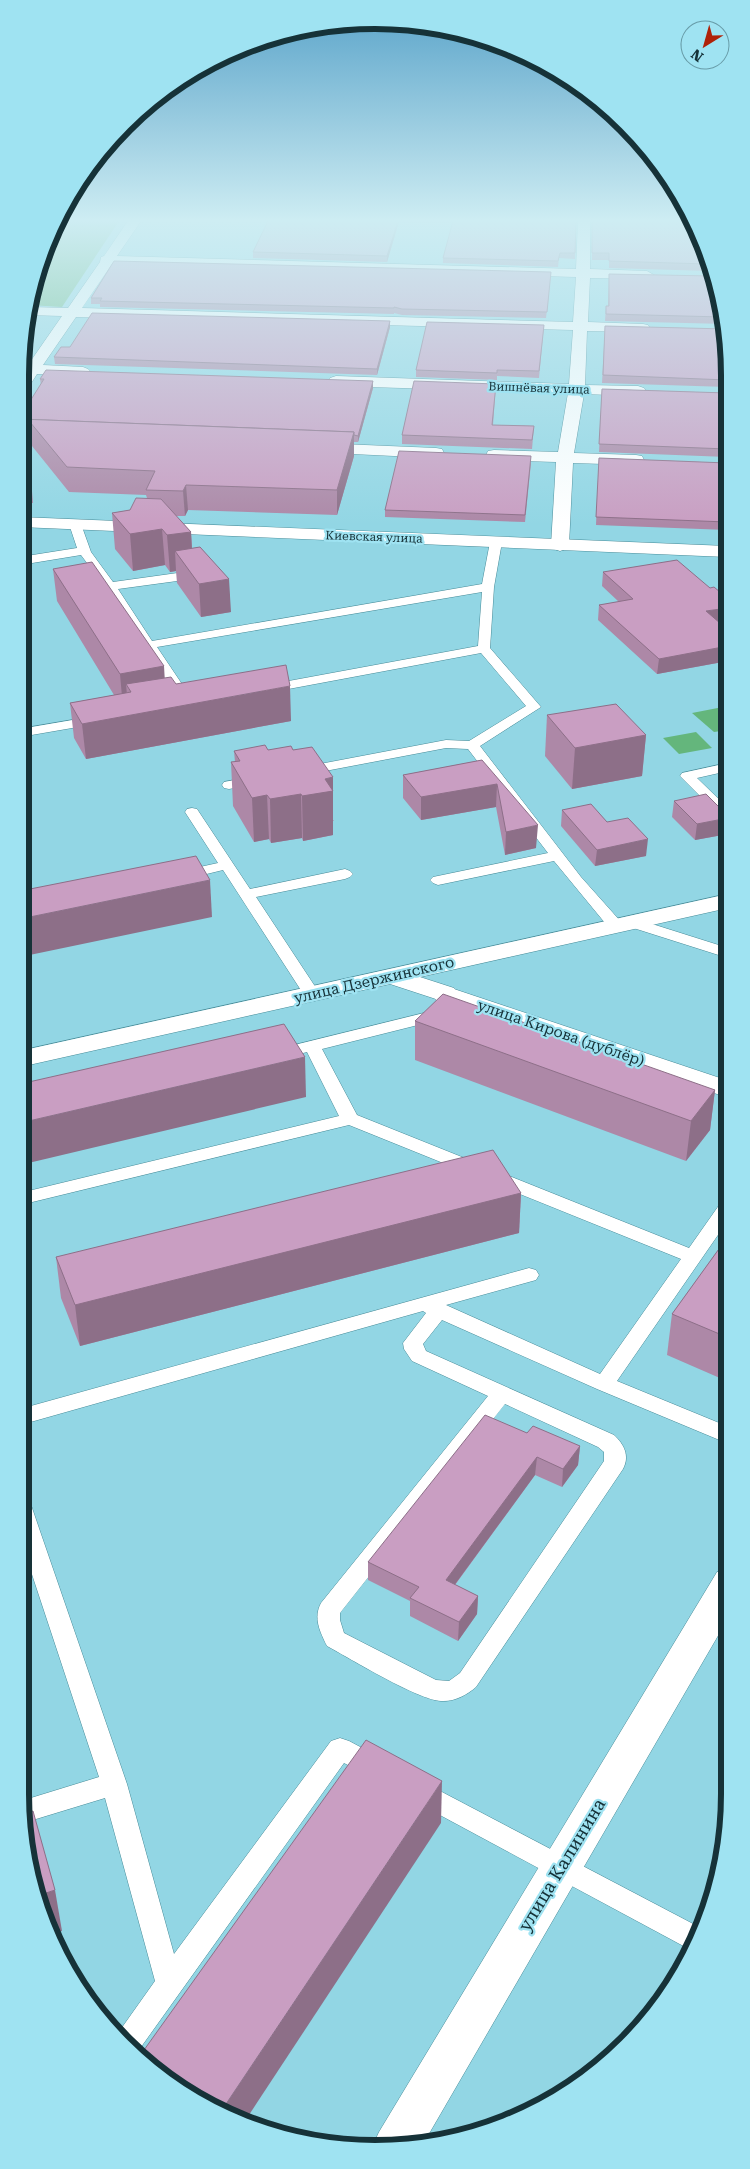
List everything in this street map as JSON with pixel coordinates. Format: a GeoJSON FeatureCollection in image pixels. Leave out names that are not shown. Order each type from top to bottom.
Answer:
{"type":"FeatureCollection","features":[{"type":"Feature","properties":{"kind":"street"},"geometry":{"type":"LineString","coordinates":[[29,367],[64,322]]}},
{"type":"Feature","properties":{"kind":"street"},"geometry":{"type":"LineString","coordinates":[[451,322],[658,328]]}},
{"type":"Feature","properties":{"kind":"street"},"geometry":{"type":"LineString","coordinates":[[560,545],[565,458],[577,389],[579,322]]}},
{"type":"Feature","properties":{"kind":"street"},"geometry":{"type":"LineString","coordinates":[[29,370],[102,372]]}},
{"type":"Feature","properties":{"kind":"street","name":"Вишнёвая улица"},"geometry":{"type":"LineString","coordinates":[[320,380],[652,392]]}},
{"type":"Feature","properties":{"kind":"street"},"geometry":{"type":"LineString","coordinates":[[298,447],[456,454]]}},
{"type":"Feature","properties":{"kind":"street"},"geometry":{"type":"LineString","coordinates":[[476,454],[651,461]]}},
{"type":"Feature","properties":{"kind":"street","name":"Киевская улица"},"geometry":{"type":"LineString","coordinates":[[29,522],[721,552]]}},
{"type":"Feature","properties":{"kind":"street","name":"улица Дзержинского"},"geometry":{"type":"LineString","coordinates":[[29,1057],[721,903]]}},
{"type":"Feature","properties":{"kind":"street","name":"улица Кирова (дублёр)"},"geometry":{"type":"LineString","coordinates":[[393,977],[721,1088]]}},
{"type":"Feature","properties":{"kind":"street","name":"улица Калинина"},"geometry":{"type":"LineString","coordinates":[[400,2140],[721,1597]]}},
{"type":"Feature","properties":{"kind":"lane"},"geometry":{"type":"LineString","coordinates":[[75,524],[78,540],[83,551],[110,586],[188,703]]}},
{"type":"Feature","properties":{"kind":"lane"},"geometry":{"type":"LineString","coordinates":[[295,773],[446,744],[472,745],[534,707],[484,650],[488,586],[496,542]]}},
{"type":"Feature","properties":{"kind":"lane"},"geometry":{"type":"LineString","coordinates":[[29,560],[83,551]]}},
{"type":"Feature","properties":{"kind":"lane"},"geometry":{"type":"LineString","coordinates":[[110,586],[212,572]]}},
{"type":"Feature","properties":{"kind":"lane"},"geometry":{"type":"LineString","coordinates":[[149,645],[488,586]]}},
{"type":"Feature","properties":{"kind":"lane"},"geometry":{"type":"LineString","coordinates":[[255,691],[484,650]]}},
{"type":"Feature","properties":{"kind":"lane"},"geometry":{"type":"LineString","coordinates":[[29,731],[113,716]]}},
{"type":"Feature","properties":{"kind":"lane"},"geometry":{"type":"LineString","coordinates":[[472,745],[557,856],[623,924],[721,952]]}},
{"type":"Feature","properties":{"kind":"lane"},"geometry":{"type":"LineString","coordinates":[[721,769],[687,776],[721,809]]}},
{"type":"Feature","properties":{"kind":"lane"},"geometry":{"type":"LineString","coordinates":[[229,785],[267,778]]}},
{"type":"Feature","properties":{"kind":"lane"},"geometry":{"type":"LineString","coordinates":[[192,812],[312,994]]}},
{"type":"Feature","properties":{"kind":"lane"},"geometry":{"type":"LineString","coordinates":[[438,880],[557,856]]}},
{"type":"Feature","properties":{"kind":"lane"},"geometry":{"type":"LineString","coordinates":[[171,877],[227,866]]}},
{"type":"Feature","properties":{"kind":"lane"},"geometry":{"type":"LineString","coordinates":[[246,894],[345,874]]}},
{"type":"Feature","properties":{"kind":"lane"},"geometry":{"type":"LineString","coordinates":[[263,1058],[424,1018]]}},
{"type":"Feature","properties":{"kind":"lane"},"geometry":{"type":"LineString","coordinates":[[312,1046],[350,1119]]}},
{"type":"Feature","properties":{"kind":"lane"},"geometry":{"type":"LineString","coordinates":[[29,1196],[350,1119],[691,1256]]}},
{"type":"Feature","properties":{"kind":"lane"},"geometry":{"type":"LineString","coordinates":[[604,1384],[691,1256],[721,1216]]}},
{"type":"Feature","properties":{"kind":"lane"},"geometry":{"type":"LineString","coordinates":[[29,1415],[432,1307],[529,1275]]}},
{"type":"Feature","properties":{"kind":"lane"},"geometry":{"type":"LineString","coordinates":[[432,1307],[604,1384],[721,1433]]}},
{"type":"Feature","properties":{"kind":"lane"},"geometry":{"type":"LineString","coordinates":[[432,1307],[413,1344],[419,1356],[606,1441],[614,1447],[617,1454],[615,1463],[468,1680],[459,1689],[446,1692],[432,1690],[335,1639],[328,1620],[329,1610],[501,1394]]}},
{"type":"Feature","properties":{"kind":"lane"},"geometry":{"type":"LineString","coordinates":[[29,1537],[114,1784],[169,1984]]}},
{"type":"Feature","properties":{"kind":"lane"},"geometry":{"type":"LineString","coordinates":[[130,2039],[340,1748],[691,1936]]}},
{"type":"Feature","properties":{"kind":"lane"},"geometry":{"type":"LineString","coordinates":[[29,1810],[114,1784]]}},
{"type":"Feature","properties":{"kind":"green space"},"geometry":{"type":"Polygon","coordinates":[[[721,707],[721,731],[714,732],[692,713],[721,707]]]}},
{"type":"Feature","properties":{"kind":"green space"},"geometry":{"type":"Polygon","coordinates":[[[696,732],[712,748],[679,754],[663,738],[696,732]]]}},
{"type":"Feature","properties":{"kind":"building"},"geometry":{"type":"Polygon","coordinates":[[[86,322],[390,322],[377,369],[54,357],[61,347],[70,347],[86,322]]]}},
{"type":"Feature","properties":{"kind":"building"},"geometry":{"type":"Polygon","coordinates":[[[427,322],[544,325],[539,371],[497,370],[497,373],[416,370],[427,322]]]}},
{"type":"Feature","properties":{"kind":"building"},"geometry":{"type":"Polygon","coordinates":[[[605,326],[718,329],[721,352],[721,380],[603,375],[605,326]]]}},
{"type":"Feature","properties":{"kind":"building"},"geometry":{"type":"Polygon","coordinates":[[[46,370],[373,381],[358,436],[354,435],[354,432],[29,419],[29,403],[44,379],[40,379],[46,370]]]}},
{"type":"Feature","properties":{"kind":"building"},"geometry":{"type":"Polygon","coordinates":[[[414,381],[496,384],[492,425],[534,426],[532,440],[402,435],[414,381]]]}},
{"type":"Feature","properties":{"kind":"building"},"geometry":{"type":"Polygon","coordinates":[[[602,389],[721,393],[721,449],[599,444],[602,389]]]}},
{"type":"Feature","properties":{"kind":"building"},"geometry":{"type":"Polygon","coordinates":[[[29,419],[354,432],[337,490],[186,485],[183,491],[146,490],[155,471],[67,467],[29,419]]]}},
{"type":"Feature","properties":{"kind":"building"},"geometry":{"type":"Polygon","coordinates":[[[399,451],[531,456],[525,515],[385,510],[399,451]]]}},
{"type":"Feature","properties":{"kind":"building"},"geometry":{"type":"Polygon","coordinates":[[[599,458],[721,463],[721,522],[596,517],[599,458]]]}},
{"type":"Feature","properties":{"kind":"building"},"geometry":{"type":"Polygon","coordinates":[[[136,498],[161,499],[191,532],[167,535],[162,529],[130,534],[112,513],[130,510],[136,498]]]}},
{"type":"Feature","properties":{"kind":"building"},"geometry":{"type":"Polygon","coordinates":[[[200,547],[229,579],[199,584],[175,551],[200,547]]]}},
{"type":"Feature","properties":{"kind":"building"},"geometry":{"type":"Polygon","coordinates":[[[677,560],[710,588],[714,587],[721,593],[721,609],[706,611],[721,624],[721,647],[659,659],[599,605],[633,599],[603,572],[677,560]]]}},
{"type":"Feature","properties":{"kind":"building"},"geometry":{"type":"Polygon","coordinates":[[[92,562],[164,666],[120,674],[53,569],[92,562]]]}},
{"type":"Feature","properties":{"kind":"building"},"geometry":{"type":"Polygon","coordinates":[[[286,665],[290,686],[82,724],[70,703],[131,692],[126,684],[171,677],[176,684],[286,665]]]}},
{"type":"Feature","properties":{"kind":"building"},"geometry":{"type":"Polygon","coordinates":[[[616,704],[646,735],[575,748],[547,715],[616,704]]]}},
{"type":"Feature","properties":{"kind":"building"},"geometry":{"type":"Polygon","coordinates":[[[265,745],[268,750],[291,746],[293,750],[312,747],[333,777],[325,779],[333,791],[270,799],[267,795],[252,798],[231,762],[240,761],[234,751],[265,745]]]}},
{"type":"Feature","properties":{"kind":"building"},"geometry":{"type":"Polygon","coordinates":[[[482,760],[538,825],[506,832],[497,784],[421,797],[403,775],[482,760]]]}},
{"type":"Feature","properties":{"kind":"building"},"geometry":{"type":"Polygon","coordinates":[[[706,794],[721,809],[721,819],[697,824],[674,801],[706,794]]]}},
{"type":"Feature","properties":{"kind":"building"},"geometry":{"type":"Polygon","coordinates":[[[591,804],[607,822],[628,818],[648,839],[597,850],[562,810],[591,804]]]}},
{"type":"Feature","properties":{"kind":"building"},"geometry":{"type":"Polygon","coordinates":[[[196,856],[210,880],[29,917],[29,889],[196,856]]]}},
{"type":"Feature","properties":{"kind":"building"},"geometry":{"type":"Polygon","coordinates":[[[443,994],[715,1090],[691,1121],[415,1021],[443,994]]]}},
{"type":"Feature","properties":{"kind":"building"},"geometry":{"type":"Polygon","coordinates":[[[284,1024],[305,1057],[29,1121],[29,1082],[284,1024]]]}},
{"type":"Feature","properties":{"kind":"building"},"geometry":{"type":"Polygon","coordinates":[[[493,1150],[521,1193],[75,1305],[56,1257],[493,1150]]]}},
{"type":"Feature","properties":{"kind":"building"},"geometry":{"type":"Polygon","coordinates":[[[721,1246],[721,1335],[672,1314],[721,1246]]]}},
{"type":"Feature","properties":{"kind":"building"},"geometry":{"type":"Polygon","coordinates":[[[485,1415],[527,1433],[533,1426],[580,1446],[563,1469],[537,1457],[446,1580],[478,1596],[459,1622],[410,1598],[419,1587],[368,1562],[485,1415]]]}},
{"type":"Feature","properties":{"kind":"building"},"geometry":{"type":"Polygon","coordinates":[[[366,1740],[442,1781],[225,2106],[183,2082],[164,2069],[143,2051],[366,1740]]]}},
{"type":"Feature","properties":{"kind":"building"},"geometry":{"type":"Polygon","coordinates":[[[33,1811],[55,1890],[44,1894],[35,1862],[29,1812],[33,1811]]]}}]}
